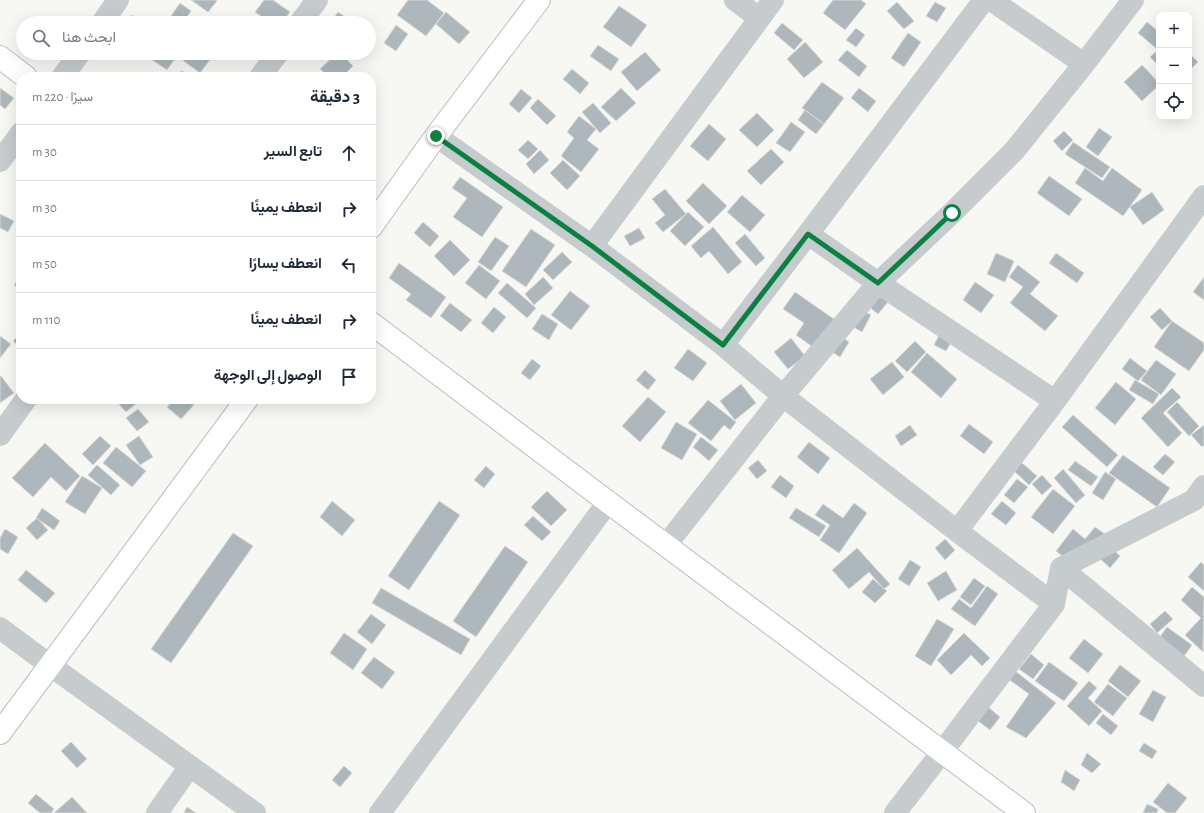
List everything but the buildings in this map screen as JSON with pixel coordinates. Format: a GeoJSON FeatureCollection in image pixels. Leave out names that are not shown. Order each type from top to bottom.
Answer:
{"type":"FeatureCollection","features":[{"type":"Feature","properties":{"kind":"street"},"geometry":{"type":"LineString","coordinates":[[107,16],[118,0]]}},
{"type":"Feature","properties":{"kind":"street"},"geometry":{"type":"LineString","coordinates":[[305,16],[317,0]]}},
{"type":"Feature","properties":{"kind":"street"},"geometry":{"type":"LineString","coordinates":[[376,220],[436,136],[539,0]]}},
{"type":"Feature","properties":{"kind":"street"},"geometry":{"type":"LineString","coordinates":[[735,0],[759,18]]}},
{"type":"Feature","properties":{"kind":"street"},"geometry":{"type":"LineString","coordinates":[[592,246],[773,0]]}},
{"type":"Feature","properties":{"kind":"street"},"geometry":{"type":"LineString","coordinates":[[723,345],[984,0]]}},
{"type":"Feature","properties":{"kind":"street"},"geometry":{"type":"LineString","coordinates":[[991,0],[1084,64]]}},
{"type":"Feature","properties":{"kind":"street"},"geometry":{"type":"LineString","coordinates":[[666,545],[783,396],[878,283],[952,213],[1014,151],[1133,0]]}},
{"type":"Feature","properties":{"kind":"street"},"geometry":{"type":"LineString","coordinates":[[0,57],[20,72]]}},
{"type":"Feature","properties":{"kind":"street"},"geometry":{"type":"LineString","coordinates":[[66,72],[75,60]]}},
{"type":"Feature","properties":{"kind":"street"},"geometry":{"type":"LineString","coordinates":[[264,72],[273,60]]}},
{"type":"Feature","properties":{"kind":"street"},"geometry":{"type":"LineString","coordinates":[[436,136],[592,246],[723,345],[783,396],[1054,604]]}},
{"type":"Feature","properties":{"kind":"street"},"geometry":{"type":"LineString","coordinates":[[0,161],[16,140]]}},
{"type":"Feature","properties":{"kind":"street"},"geometry":{"type":"LineString","coordinates":[[957,531],[1055,401],[1204,196]]}},
{"type":"Feature","properties":{"kind":"street"},"geometry":{"type":"LineString","coordinates":[[808,234],[878,283],[1055,401]]}},
{"type":"Feature","properties":{"kind":"street"},"geometry":{"type":"LineString","coordinates":[[376,327],[1024,813]]}},
{"type":"Feature","properties":{"kind":"street"},"geometry":{"type":"LineString","coordinates":[[0,435],[22,404]]}},
{"type":"Feature","properties":{"kind":"street"},"geometry":{"type":"LineString","coordinates":[[0,733],[51,666],[242,404]]}},
{"type":"Feature","properties":{"kind":"street"},"geometry":{"type":"LineString","coordinates":[[1061,568],[1201,498]]}},
{"type":"Feature","properties":{"kind":"street"},"geometry":{"type":"LineString","coordinates":[[380,813],[608,502]]}},
{"type":"Feature","properties":{"kind":"street"},"geometry":{"type":"LineString","coordinates":[[895,813],[1054,604],[1061,568]]}},
{"type":"Feature","properties":{"kind":"street"},"geometry":{"type":"LineString","coordinates":[[1061,568],[1204,686]]}},
{"type":"Feature","properties":{"kind":"street"},"geometry":{"type":"LineString","coordinates":[[0,628],[255,813]]}},
{"type":"Feature","properties":{"kind":"street"},"geometry":{"type":"LineString","coordinates":[[157,813],[190,766]]}},
{"type":"Feature","properties":{"kind":"route"},"geometry":{"type":"LineString","coordinates":[[436,136],[592,246],[723,345],[808,234],[878,283],[952,213]]}}]}
